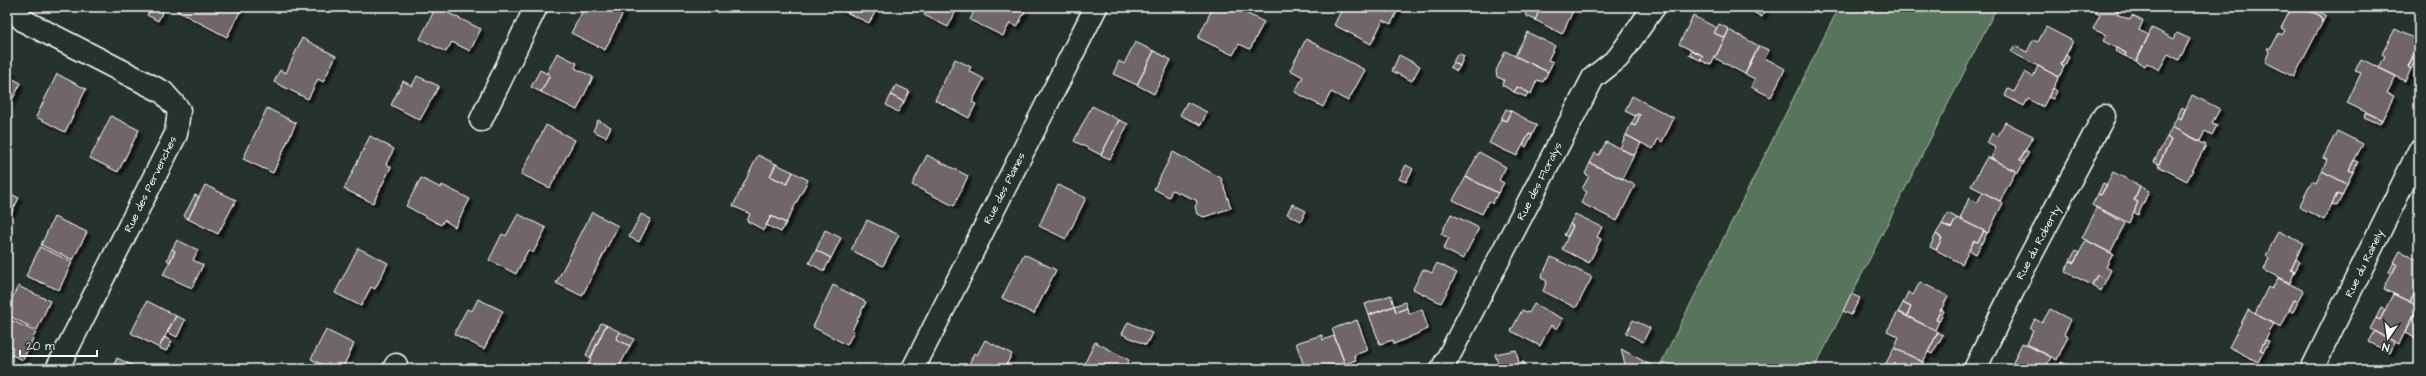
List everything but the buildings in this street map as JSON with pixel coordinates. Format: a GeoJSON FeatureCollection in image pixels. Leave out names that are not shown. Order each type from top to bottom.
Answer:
{"type":"FeatureCollection","features":[{"type":"Feature","properties":{"kind":"street","name":"Rue des Pervenches"},"geometry":{"type":"LineString","coordinates":[[10,7],[24,21],[164,92],[179,110],[176,134],[57,369]]}},
{"type":"Feature","properties":{"kind":"street"},"geometry":{"type":"LineString","coordinates":[[481,120],[536,7]]}},
{"type":"Feature","properties":{"kind":"street","name":"Rue des Plaines"},"geometry":{"type":"LineString","coordinates":[[913,369],[1096,7]]}},
{"type":"Feature","properties":{"kind":"street","name":"Rue des Floralys"},"geometry":{"type":"LineString","coordinates":[[1442,369],[1593,78],[1618,58],[1654,7]]}},
{"type":"Feature","properties":{"kind":"street","name":"Rue du Roberty"},"geometry":{"type":"LineString","coordinates":[[1975,369],[2021,274],[2104,116]]}},
{"type":"Feature","properties":{"kind":"street","name":"Rue du Rainely"},"geometry":{"type":"LineString","coordinates":[[2312,369],[2418,155]]}},
{"type":"Feature","properties":{"kind":"green space"},"geometry":{"type":"Polygon","coordinates":[[[1839,7],[1997,7],[1814,369],[1658,369],[1839,7]]]}}]}
